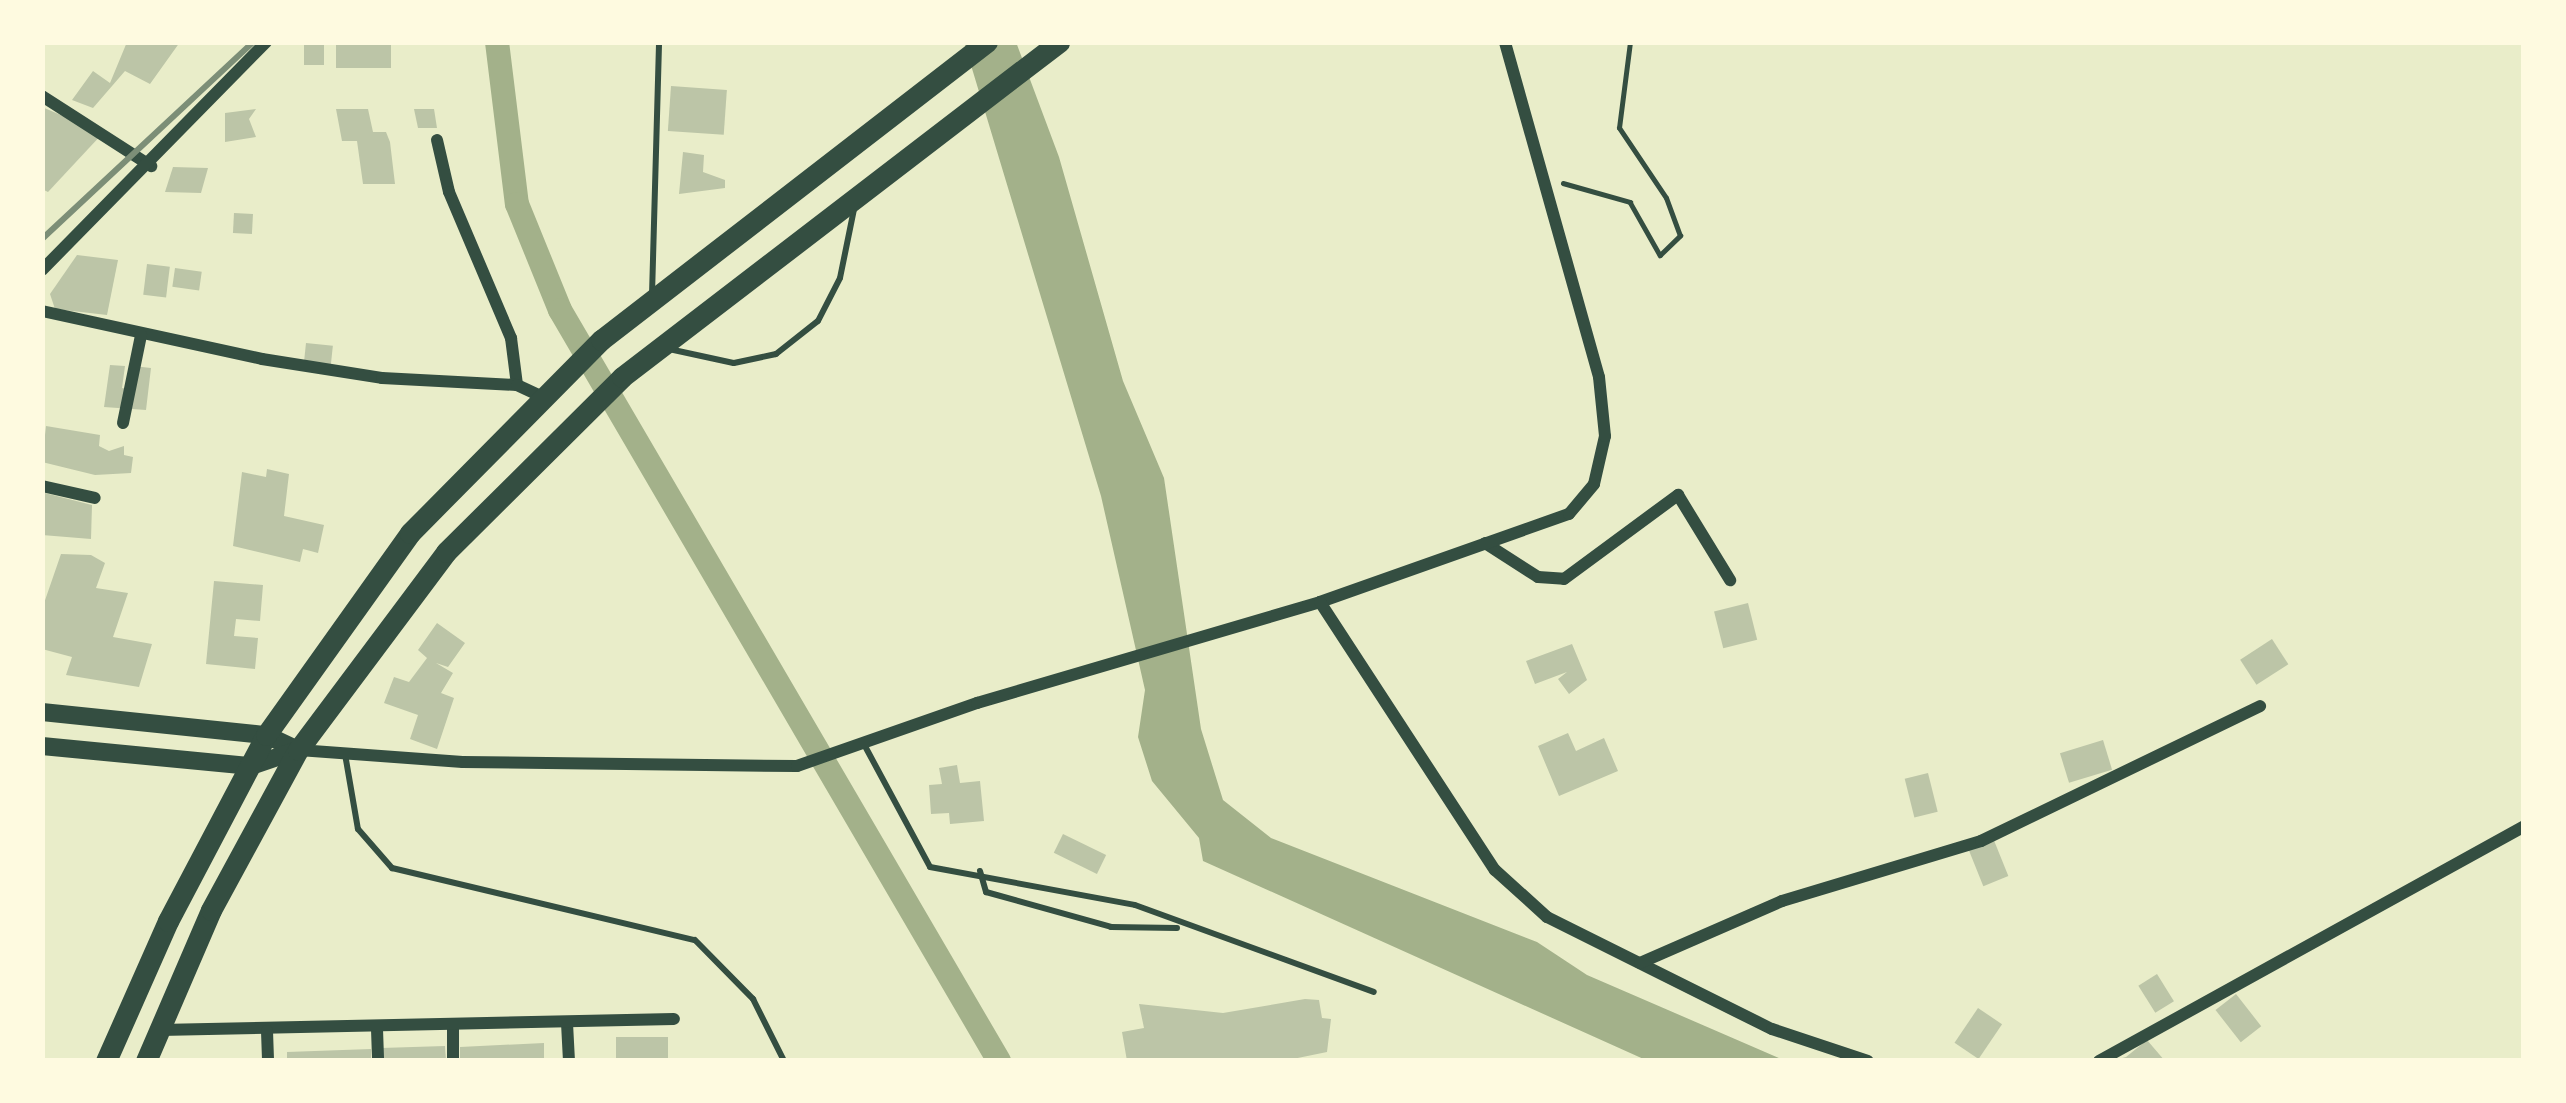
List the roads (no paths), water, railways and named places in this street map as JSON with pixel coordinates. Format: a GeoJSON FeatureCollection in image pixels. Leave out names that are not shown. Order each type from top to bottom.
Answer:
{"type":"FeatureCollection","features":[{"type":"Feature","properties":{"kind":"highway"},"geometry":{"type":"LineString","coordinates":[[106,1061],[168,921],[266,735],[410,533],[558,378],[602,340],[987,42]]}},
{"type":"Feature","properties":{"kind":"highway"},"geometry":{"type":"LineString","coordinates":[[146,1061],[211,910],[298,750],[446,552],[622,376],[1059,42]]}},
{"type":"Feature","properties":{"kind":"main road"},"geometry":{"type":"LineString","coordinates":[[42,712],[266,735],[298,750]]}},
{"type":"Feature","properties":{"kind":"main road"},"geometry":{"type":"LineString","coordinates":[[42,746],[251,766],[298,750]]}},
{"type":"Feature","properties":{"kind":"street"},"geometry":{"type":"LineString","coordinates":[[42,269],[151,166],[266,42]]}},
{"type":"Feature","properties":{"kind":"street"},"geometry":{"type":"LineString","coordinates":[[298,750],[797,766],[866,748],[977,704],[1320,602],[1569,514],[1594,484],[1605,436],[1599,377],[1505,42]]}},
{"type":"Feature","properties":{"kind":"street"},"geometry":{"type":"LineString","coordinates":[[42,96],[151,166]]}},
{"type":"Feature","properties":{"kind":"street"},"geometry":{"type":"LineString","coordinates":[[437,140],[449,192],[511,338],[518,385]]}},
{"type":"Feature","properties":{"kind":"street"},"geometry":{"type":"LineString","coordinates":[[42,311],[382,378],[518,385],[541,396]]}},
{"type":"Feature","properties":{"kind":"street"},"geometry":{"type":"LineString","coordinates":[[123,423],[141,334]]}},
{"type":"Feature","properties":{"kind":"street"},"geometry":{"type":"LineString","coordinates":[[42,486],[95,498]]}},
{"type":"Feature","properties":{"kind":"street"},"geometry":{"type":"LineString","coordinates":[[1485,543],[1538,577],[1564,579],[1678,495],[1730,580]]}},
{"type":"Feature","properties":{"kind":"street"},"geometry":{"type":"LineString","coordinates":[[1320,602],[1495,870],[1547,917],[1772,1029],[1868,1061]]}},
{"type":"Feature","properties":{"kind":"street"},"geometry":{"type":"LineString","coordinates":[[1640,963],[1782,901],[1981,841],[2260,706]]}},
{"type":"Feature","properties":{"kind":"street"},"geometry":{"type":"LineString","coordinates":[[2099,1061],[2524,826]]}},
{"type":"Feature","properties":{"kind":"street"},"geometry":{"type":"LineString","coordinates":[[158,1030],[377,1029],[674,1018]]}},
{"type":"Feature","properties":{"kind":"street"},"geometry":{"type":"LineString","coordinates":[[568,1023],[568,1061]]}},
{"type":"Feature","properties":{"kind":"street"},"geometry":{"type":"LineString","coordinates":[[453,1027],[453,1061]]}},
{"type":"Feature","properties":{"kind":"street"},"geometry":{"type":"LineString","coordinates":[[377,1029],[378,1061]]}},
{"type":"Feature","properties":{"kind":"street"},"geometry":{"type":"LineString","coordinates":[[267,1030],[268,1061]]}},
{"type":"Feature","properties":{"kind":"lane"},"geometry":{"type":"LineString","coordinates":[[652,298],[659,42]]}},
{"type":"Feature","properties":{"kind":"lane"},"geometry":{"type":"LineString","coordinates":[[660,346],[734,363],[776,354],[818,321],[840,278],[856,197]]}},
{"type":"Feature","properties":{"kind":"lane"},"geometry":{"type":"LineString","coordinates":[[866,748],[930,867],[950,876],[980,871],[1135,905],[1180,928],[1374,992]]}},
{"type":"Feature","properties":{"kind":"lane"},"geometry":{"type":"LineString","coordinates":[[345,754],[358,829],[392,868],[695,940],[753,999],[784,1061]]}},
{"type":"Feature","properties":{"kind":"lane"},"geometry":{"type":"LineString","coordinates":[[980,871],[986,892],[1111,927],[1180,928]]}},
{"type":"Feature","properties":{"kind":"waterway"},"geometry":{"type":"LineString","coordinates":[[497,42],[517,204],[560,310],[999,1061]]}},
{"type":"Feature","properties":{"kind":"railway"},"geometry":{"type":"LineString","coordinates":[[42,239],[253,42]]}}]}
